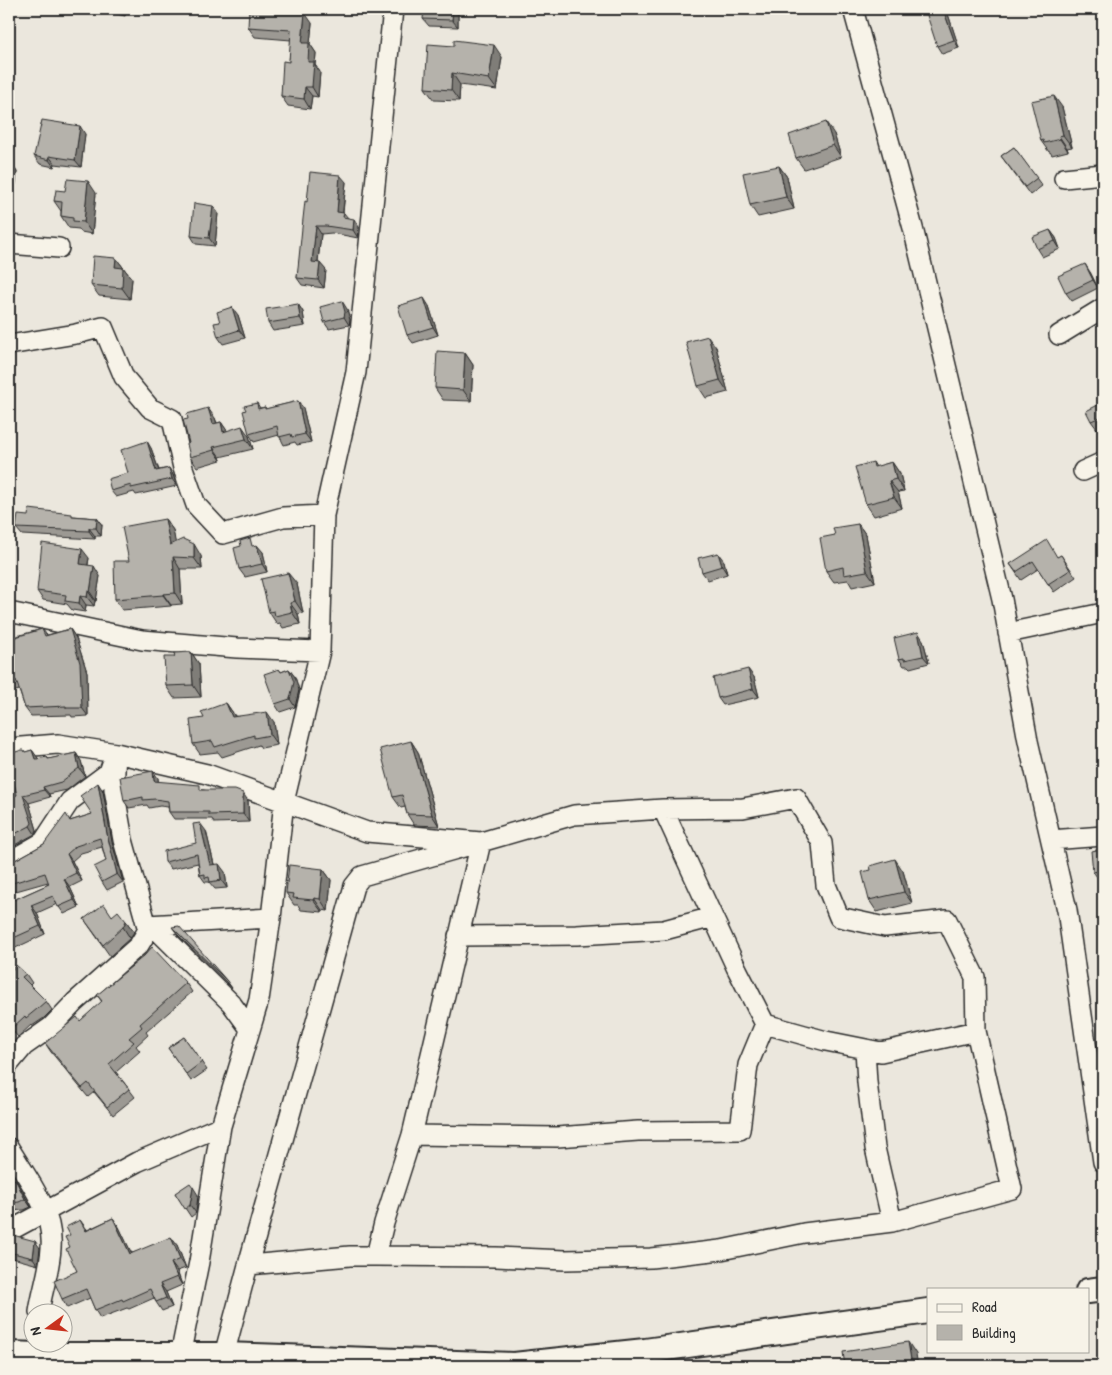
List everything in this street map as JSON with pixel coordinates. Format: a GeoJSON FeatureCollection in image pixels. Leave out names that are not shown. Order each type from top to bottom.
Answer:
{"type":"FeatureCollection","features":[{"type":"Feature","properties":{"kind":"main road"},"geometry":{"type":"LineString","coordinates":[[1090,1290],[1103,1289]]}},
{"type":"Feature","properties":{"kind":"main road"},"geometry":{"type":"LineString","coordinates":[[1090,1299],[1103,1297]]}},
{"type":"Feature","properties":{"kind":"main road"},"geometry":{"type":"LineString","coordinates":[[72,1351],[180,1356],[224,1355],[514,1365],[645,1351],[927,1311]]}},
{"type":"Feature","properties":{"kind":"main road"},"geometry":{"type":"LineString","coordinates":[[618,1366],[927,1322]]}},
{"type":"Feature","properties":{"kind":"main road"},"geometry":{"type":"LineString","coordinates":[[9,1354],[22,1352]]}},
{"type":"Feature","properties":{"kind":"street"},"geometry":{"type":"LineString","coordinates":[[180,1356],[199,1262],[221,1126],[259,1000],[271,918],[284,802],[320,650],[324,515],[356,372],[392,9]]}},
{"type":"Feature","properties":{"kind":"street"},"geometry":{"type":"LineString","coordinates":[[853,9],[913,228],[1002,599],[1028,742],[1067,910],[1101,1130],[1103,1162]]}},
{"type":"Feature","properties":{"kind":"street"},"geometry":{"type":"LineString","coordinates":[[1064,178],[1103,174]]}},
{"type":"Feature","properties":{"kind":"street"},"geometry":{"type":"LineString","coordinates":[[9,244],[59,248]]}},
{"type":"Feature","properties":{"kind":"street"},"geometry":{"type":"LineString","coordinates":[[1058,335],[1103,308]]}},
{"type":"Feature","properties":{"kind":"street"},"geometry":{"type":"LineString","coordinates":[[9,345],[76,334],[103,327],[124,377],[150,408],[172,419],[183,468],[196,505],[223,534],[283,517],[324,515]]}},
{"type":"Feature","properties":{"kind":"street"},"geometry":{"type":"LineString","coordinates":[[1083,470],[1103,462]]}},
{"type":"Feature","properties":{"kind":"street"},"geometry":{"type":"LineString","coordinates":[[9,612],[142,640],[237,648],[320,650]]}},
{"type":"Feature","properties":{"kind":"street"},"geometry":{"type":"LineString","coordinates":[[1008,633],[1103,613]]}},
{"type":"Feature","properties":{"kind":"street"},"geometry":{"type":"LineString","coordinates":[[9,748],[58,744],[116,753],[206,774],[367,832],[481,842]]}},
{"type":"Feature","properties":{"kind":"street"},"geometry":{"type":"LineString","coordinates":[[9,860],[43,842],[70,801],[109,772],[116,753]]}},
{"type":"Feature","properties":{"kind":"street"},"geometry":{"type":"LineString","coordinates":[[116,753],[114,789],[124,840],[149,925],[231,1003],[250,1028]]}},
{"type":"Feature","properties":{"kind":"street"},"geometry":{"type":"LineString","coordinates":[[224,1355],[248,1265],[354,886],[362,876],[574,815],[743,808],[796,798],[822,843],[826,885],[839,917],[884,927],[947,920],[975,977],[976,1031],[1012,1189],[892,1222],[804,1233],[721,1250],[651,1258],[565,1260],[496,1257],[350,1256],[248,1265]]}},
{"type":"Feature","properties":{"kind":"street"},"geometry":{"type":"LineString","coordinates":[[412,1135],[557,1137],[638,1131],[740,1130],[748,1065],[765,1024],[663,810]]}},
{"type":"Feature","properties":{"kind":"street"},"geometry":{"type":"LineString","coordinates":[[1051,840],[1103,836]]}},
{"type":"Feature","properties":{"kind":"street"},"geometry":{"type":"LineString","coordinates":[[376,1256],[384,1223],[412,1135],[481,842]]}},
{"type":"Feature","properties":{"kind":"street"},"geometry":{"type":"LineString","coordinates":[[458,936],[577,935],[664,930],[713,917]]}},
{"type":"Feature","properties":{"kind":"street"},"geometry":{"type":"LineString","coordinates":[[149,925],[271,918]]}},
{"type":"Feature","properties":{"kind":"street"},"geometry":{"type":"LineString","coordinates":[[9,1064],[24,1046],[51,1028],[75,1002],[139,945],[149,925]]}},
{"type":"Feature","properties":{"kind":"street"},"geometry":{"type":"LineString","coordinates":[[765,1024],[826,1041],[881,1052],[976,1031]]}},
{"type":"Feature","properties":{"kind":"street"},"geometry":{"type":"LineString","coordinates":[[865,1048],[875,1148],[892,1222]]}},
{"type":"Feature","properties":{"kind":"street"},"geometry":{"type":"LineString","coordinates":[[9,1226],[15,1228],[137,1162],[221,1126]]}},
{"type":"Feature","properties":{"kind":"street"},"geometry":{"type":"LineString","coordinates":[[9,1148],[46,1211],[50,1228],[51,1248],[41,1302]]}},
{"type":"Feature","properties":{"kind":"building"},"geometry":{"type":"Polygon","coordinates":[[[249,9],[305,13],[302,43],[309,43],[308,62],[314,62],[312,87],[305,87],[304,99],[281,96],[283,61],[289,62],[291,30],[248,27],[249,9]]]}},
{"type":"Feature","properties":{"kind":"building"},"geometry":{"type":"Polygon","coordinates":[[[424,9],[453,9],[452,20],[423,19],[424,9]]]}},
{"type":"Feature","properties":{"kind":"building"},"geometry":{"type":"Polygon","coordinates":[[[925,9],[943,9],[954,40],[937,46],[925,9]]]}},
{"type":"Feature","properties":{"kind":"building"},"geometry":{"type":"Polygon","coordinates":[[[454,40],[494,45],[489,79],[452,73],[451,90],[425,88],[428,44],[454,46],[454,40]]]}},
{"type":"Feature","properties":{"kind":"building"},"geometry":{"type":"Polygon","coordinates":[[[1054,96],[1063,135],[1059,136],[1060,139],[1044,143],[1043,140],[1041,141],[1031,101],[1054,96]]]}},
{"type":"Feature","properties":{"kind":"building"},"geometry":{"type":"Polygon","coordinates":[[[42,120],[80,126],[75,160],[49,156],[49,160],[34,156],[42,120]]]}},
{"type":"Feature","properties":{"kind":"building"},"geometry":{"type":"Polygon","coordinates":[[[826,122],[833,145],[796,158],[789,135],[826,122]]]}},
{"type":"Feature","properties":{"kind":"building"},"geometry":{"type":"Polygon","coordinates":[[[1014,147],[1037,178],[1025,187],[1001,156],[1014,147]]]}},
{"type":"Feature","properties":{"kind":"building"},"geometry":{"type":"Polygon","coordinates":[[[779,166],[786,197],[750,205],[743,173],[779,166]]]}},
{"type":"Feature","properties":{"kind":"building"},"geometry":{"type":"Polygon","coordinates":[[[310,172],[340,175],[337,212],[344,213],[343,217],[354,219],[353,230],[316,226],[312,262],[320,263],[318,280],[297,278],[310,172]]]}},
{"type":"Feature","properties":{"kind":"building"},"geometry":{"type":"Polygon","coordinates":[[[67,179],[88,181],[84,222],[73,221],[73,218],[61,216],[62,202],[54,201],[56,190],[65,191],[67,179]]]}},
{"type":"Feature","properties":{"kind":"building"},"geometry":{"type":"Polygon","coordinates":[[[194,203],[213,206],[209,238],[191,236],[194,203]]]}},
{"type":"Feature","properties":{"kind":"building"},"geometry":{"type":"Polygon","coordinates":[[[1050,230],[1055,241],[1037,249],[1032,237],[1050,230]]]}},
{"type":"Feature","properties":{"kind":"building"},"geometry":{"type":"Polygon","coordinates":[[[93,256],[116,258],[115,267],[123,268],[122,288],[91,285],[93,256]]]}},
{"type":"Feature","properties":{"kind":"building"},"geometry":{"type":"Polygon","coordinates":[[[1085,264],[1093,280],[1066,293],[1058,276],[1085,264]]]}},
{"type":"Feature","properties":{"kind":"building"},"geometry":{"type":"Polygon","coordinates":[[[424,298],[433,327],[407,335],[398,306],[424,298]]]}},
{"type":"Feature","properties":{"kind":"building"},"geometry":{"type":"Polygon","coordinates":[[[342,301],[345,312],[344,317],[324,322],[320,307],[342,301]]]}},
{"type":"Feature","properties":{"kind":"building"},"geometry":{"type":"Polygon","coordinates":[[[298,304],[300,318],[268,323],[266,309],[298,304]]]}},
{"type":"Feature","properties":{"kind":"building"},"geometry":{"type":"Polygon","coordinates":[[[232,307],[239,330],[218,337],[214,323],[220,322],[217,312],[232,307]]]}},
{"type":"Feature","properties":{"kind":"building"},"geometry":{"type":"Polygon","coordinates":[[[708,336],[720,380],[698,386],[686,342],[708,336]]]}},
{"type":"Feature","properties":{"kind":"building"},"geometry":{"type":"Polygon","coordinates":[[[437,351],[465,353],[463,390],[435,388],[437,351]]]}},
{"type":"Feature","properties":{"kind":"building"},"geometry":{"type":"Polygon","coordinates":[[[298,401],[305,434],[292,437],[291,434],[279,437],[277,426],[249,434],[243,411],[246,410],[244,406],[257,403],[258,409],[265,407],[265,409],[298,401]]]}},
{"type":"Feature","properties":{"kind":"building"},"geometry":{"type":"Polygon","coordinates":[[[1100,404],[1103,416],[1091,421],[1086,411],[1100,404]]]}},
{"type":"Feature","properties":{"kind":"building"},"geometry":{"type":"Polygon","coordinates":[[[208,408],[213,424],[221,422],[223,432],[242,426],[246,439],[213,447],[214,450],[190,457],[187,444],[189,443],[183,420],[188,419],[187,414],[208,408]]]}},
{"type":"Feature","properties":{"kind":"building"},"geometry":{"type":"Polygon","coordinates":[[[147,441],[156,471],[169,468],[172,479],[131,488],[131,485],[111,491],[108,479],[128,473],[121,450],[147,441]]]}},
{"type":"Feature","properties":{"kind":"building"},"geometry":{"type":"Polygon","coordinates":[[[873,462],[874,467],[892,462],[896,479],[889,481],[894,497],[866,504],[855,467],[873,462]]]}},
{"type":"Feature","properties":{"kind":"building"},"geometry":{"type":"Polygon","coordinates":[[[29,509],[97,518],[96,528],[89,528],[89,531],[16,528],[18,515],[28,516],[29,509]]]}},
{"type":"Feature","properties":{"kind":"building"},"geometry":{"type":"Polygon","coordinates":[[[165,519],[170,545],[183,539],[194,544],[194,558],[173,557],[175,593],[115,599],[114,561],[129,561],[122,527],[165,519]]]}},
{"type":"Feature","properties":{"kind":"building"},"geometry":{"type":"Polygon","coordinates":[[[858,524],[867,571],[844,575],[843,567],[826,571],[820,538],[835,535],[833,528],[858,524]]]}},
{"type":"Feature","properties":{"kind":"building"},"geometry":{"type":"Polygon","coordinates":[[[250,538],[252,546],[257,545],[262,564],[239,569],[234,548],[241,546],[240,541],[250,538]]]}},
{"type":"Feature","properties":{"kind":"building"},"geometry":{"type":"Polygon","coordinates":[[[1047,540],[1057,557],[1061,555],[1070,570],[1048,584],[1033,561],[1016,572],[1010,564],[1047,540]]]}},
{"type":"Feature","properties":{"kind":"building"},"geometry":{"type":"Polygon","coordinates":[[[42,543],[82,549],[80,564],[94,566],[90,592],[88,591],[87,597],[80,596],[79,603],[65,601],[66,595],[37,591],[42,543]]]}},
{"type":"Feature","properties":{"kind":"building"},"geometry":{"type":"Polygon","coordinates":[[[718,553],[722,566],[702,572],[698,558],[718,553]]]}},
{"type":"Feature","properties":{"kind":"building"},"geometry":{"type":"Polygon","coordinates":[[[288,573],[295,601],[290,603],[292,612],[275,616],[274,611],[269,612],[261,579],[288,573]]]}},
{"type":"Feature","properties":{"kind":"building"},"geometry":{"type":"Polygon","coordinates":[[[42,629],[45,636],[70,629],[80,663],[82,708],[66,708],[66,706],[25,708],[16,680],[9,682],[9,639],[42,629]]]}},
{"type":"Feature","properties":{"kind":"building"},"geometry":{"type":"Polygon","coordinates":[[[918,632],[923,656],[904,660],[904,658],[899,659],[894,638],[918,632]]]}},
{"type":"Feature","properties":{"kind":"building"},"geometry":{"type":"Polygon","coordinates":[[[191,652],[193,685],[166,686],[164,657],[175,657],[174,653],[191,652]]]}},
{"type":"Feature","properties":{"kind":"building"},"geometry":{"type":"Polygon","coordinates":[[[279,669],[281,672],[289,669],[294,682],[290,699],[275,704],[264,674],[279,669]]]}},
{"type":"Feature","properties":{"kind":"building"},"geometry":{"type":"Polygon","coordinates":[[[748,669],[753,689],[718,698],[713,678],[748,669]]]}},
{"type":"Feature","properties":{"kind":"building"},"geometry":{"type":"Polygon","coordinates":[[[226,703],[232,717],[267,712],[270,735],[254,738],[254,735],[215,747],[212,741],[193,744],[190,720],[204,718],[201,712],[226,703]]]}},
{"type":"Feature","properties":{"kind":"building"},"geometry":{"type":"Polygon","coordinates":[[[411,741],[432,815],[407,814],[402,795],[393,797],[380,749],[411,741]]]}},
{"type":"Feature","properties":{"kind":"building"},"geometry":{"type":"Polygon","coordinates":[[[22,750],[25,752],[32,750],[35,759],[47,757],[48,759],[76,753],[79,768],[61,782],[43,787],[44,790],[23,795],[32,823],[30,826],[9,837],[9,797],[17,795],[9,764],[9,754],[22,750]]]}},
{"type":"Feature","properties":{"kind":"building"},"geometry":{"type":"Polygon","coordinates":[[[153,771],[154,781],[200,785],[200,790],[235,790],[243,793],[243,814],[209,815],[209,812],[169,812],[168,801],[143,800],[143,797],[124,801],[120,777],[153,771]]]}},
{"type":"Feature","properties":{"kind":"building"},"geometry":{"type":"Polygon","coordinates":[[[98,783],[107,834],[117,874],[102,882],[94,867],[106,861],[100,838],[76,846],[67,854],[76,873],[64,879],[74,900],[58,907],[53,896],[31,905],[40,926],[9,940],[9,902],[49,884],[45,873],[9,884],[9,862],[44,844],[66,814],[70,821],[92,814],[80,796],[98,783]]]}},
{"type":"Feature","properties":{"kind":"building"},"geometry":{"type":"Polygon","coordinates":[[[200,823],[210,865],[219,864],[221,880],[210,882],[209,877],[205,878],[205,874],[200,875],[197,854],[165,862],[164,851],[196,843],[193,824],[200,823]]]}},
{"type":"Feature","properties":{"kind":"building"},"geometry":{"type":"Polygon","coordinates":[[[1103,849],[1103,870],[1093,872],[1091,851],[1103,849]]]}},
{"type":"Feature","properties":{"kind":"building"},"geometry":{"type":"Polygon","coordinates":[[[895,859],[904,892],[869,900],[862,872],[871,870],[870,866],[895,859]]]}},
{"type":"Feature","properties":{"kind":"building"},"geometry":{"type":"Polygon","coordinates":[[[289,865],[323,869],[320,899],[293,898],[294,894],[286,893],[289,865]]]}},
{"type":"Feature","properties":{"kind":"building"},"geometry":{"type":"Polygon","coordinates":[[[104,904],[112,916],[118,911],[126,921],[123,927],[103,945],[84,919],[104,904]]]}},
{"type":"Feature","properties":{"kind":"building"},"geometry":{"type":"Polygon","coordinates":[[[179,926],[227,981],[172,927],[179,926]]]}},
{"type":"Feature","properties":{"kind":"building"},"geometry":{"type":"Polygon","coordinates":[[[152,947],[186,983],[140,1024],[142,1027],[129,1038],[134,1042],[109,1064],[129,1089],[107,1107],[88,1083],[82,1088],[45,1043],[77,1017],[80,1021],[102,1001],[97,995],[144,956],[152,947]]]}},
{"type":"Feature","properties":{"kind":"building"},"geometry":{"type":"Polygon","coordinates":[[[16,965],[26,974],[22,977],[46,1001],[12,1028],[9,1025],[9,973],[16,965]]]}},
{"type":"Feature","properties":{"kind":"building"},"geometry":{"type":"Polygon","coordinates":[[[184,1037],[202,1062],[186,1074],[168,1048],[184,1037]]]}},
{"type":"Feature","properties":{"kind":"building"},"geometry":{"type":"Polygon","coordinates":[[[15,1179],[25,1199],[9,1203],[9,1182],[15,1179]]]}},
{"type":"Feature","properties":{"kind":"building"},"geometry":{"type":"Polygon","coordinates":[[[190,1183],[193,1187],[190,1205],[185,1209],[175,1193],[190,1183]]]}},
{"type":"Feature","properties":{"kind":"building"},"geometry":{"type":"Polygon","coordinates":[[[113,1218],[130,1254],[171,1237],[180,1259],[171,1263],[177,1277],[160,1284],[166,1298],[156,1302],[150,1289],[123,1301],[122,1299],[95,1310],[86,1289],[62,1299],[54,1281],[77,1271],[66,1249],[70,1247],[65,1237],[70,1235],[66,1227],[80,1220],[86,1231],[113,1218]]]}},
{"type":"Feature","properties":{"kind":"building"},"geometry":{"type":"Polygon","coordinates":[[[9,1234],[35,1241],[33,1258],[9,1252],[9,1234]]]}},
{"type":"Feature","properties":{"kind":"building"},"geometry":{"type":"Polygon","coordinates":[[[908,1342],[912,1366],[845,1366],[843,1352],[908,1342]]]}}]}
